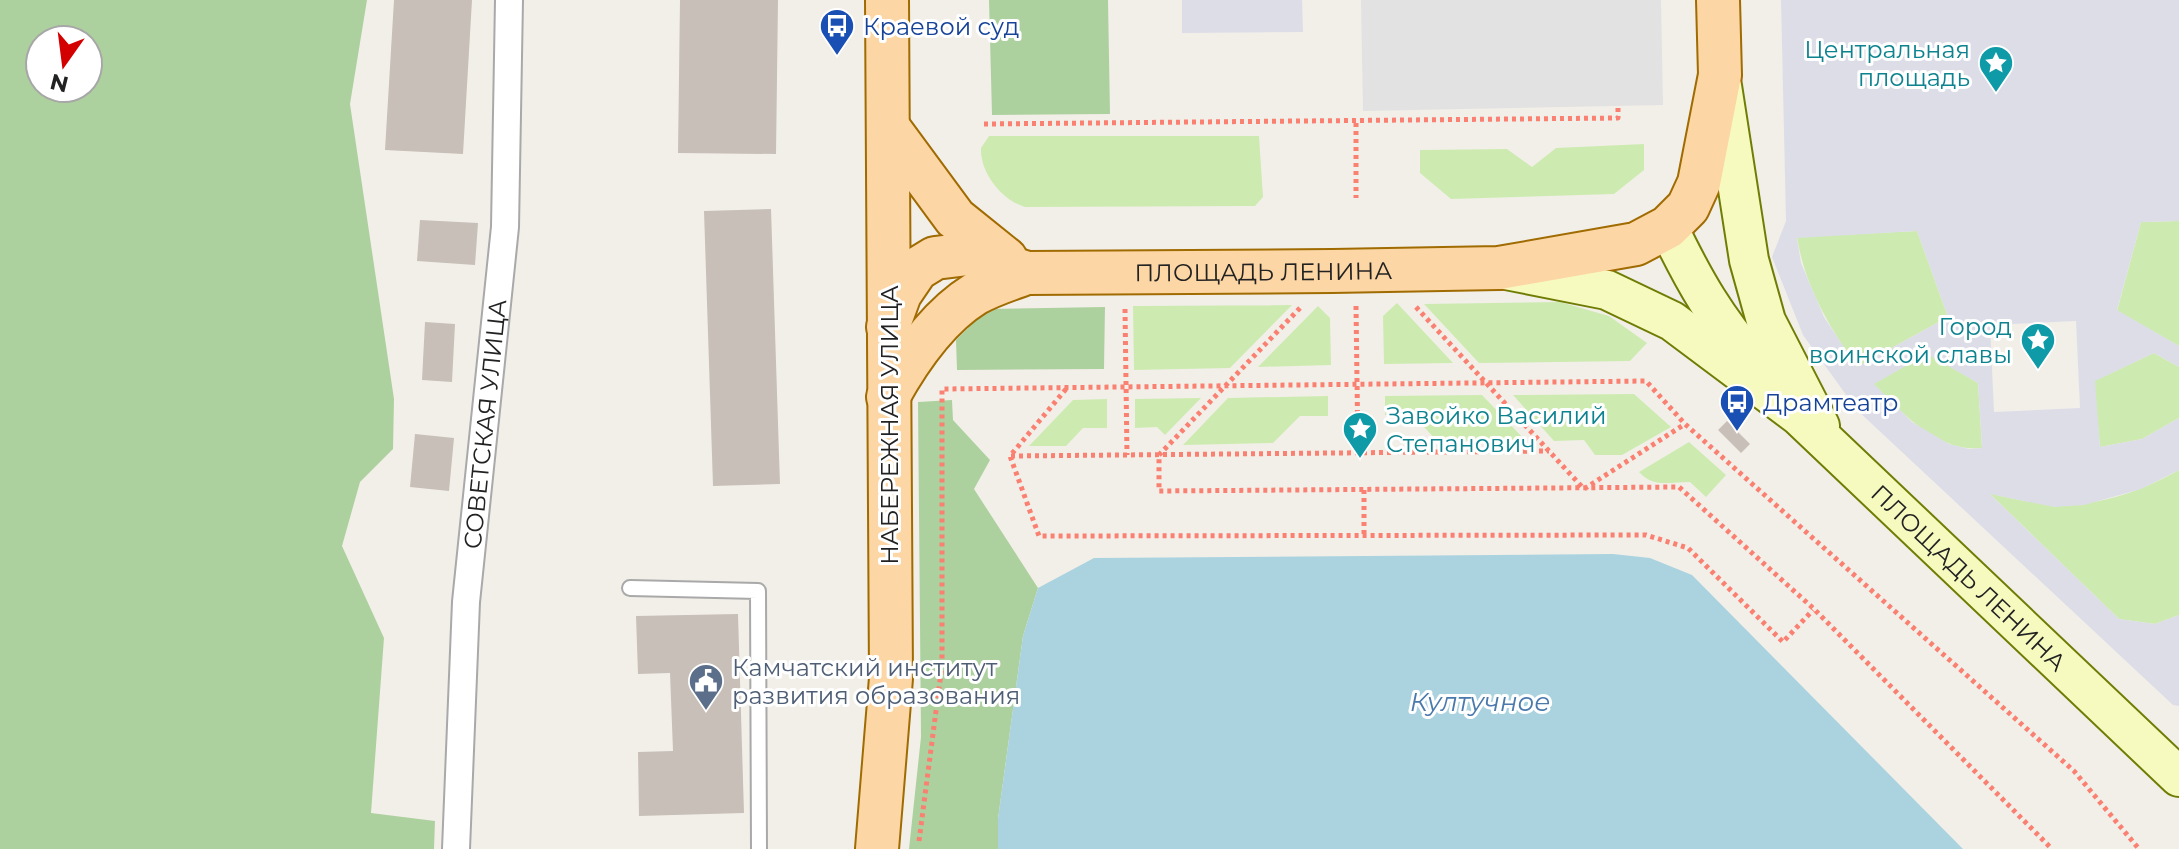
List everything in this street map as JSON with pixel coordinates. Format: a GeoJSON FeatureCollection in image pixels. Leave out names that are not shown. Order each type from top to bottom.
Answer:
{"type":"FeatureCollection","features":[{"type":"Feature","properties":{"kind":"main road","name":"НАБЕРЕЖНАЯ УЛИЦА"},"geometry":{"type":"LineString","coordinates":[[877,849],[891,678],[887,0]]}},
{"type":"Feature","properties":{"kind":"main road","name":"ПЛОЩАДЬ ЛЕНИНА"},"geometry":{"type":"LineString","coordinates":[[1718,0],[1720,75],[1749,260],[1766,321],[1829,443]]}},
{"type":"Feature","properties":{"kind":"main road","name":"ПЛОЩАДЬ ЛЕНИНА"},"geometry":{"type":"LineString","coordinates":[[1027,273],[1499,268],[1636,244],[1668,227],[1688,207],[1699,183],[1720,75]]}},
{"type":"Feature","properties":{"kind":"main road"},"geometry":{"type":"LineString","coordinates":[[888,127],[955,218],[990,248],[1027,273]]}},
{"type":"Feature","properties":{"kind":"main road","name":"ПЛОЩАДЬ ЛЕНИНА"},"geometry":{"type":"LineString","coordinates":[[1668,227],[1698,290],[1719,322],[1799,416]]}},
{"type":"Feature","properties":{"kind":"main road"},"geometry":{"type":"LineString","coordinates":[[888,327],[917,269],[935,258],[968,254],[1027,273]]}},
{"type":"Feature","properties":{"kind":"main road","name":"ПЛОЩАДЬ ЛЕНИНА"},"geometry":{"type":"LineString","coordinates":[[1499,268],[1607,290],[1672,321],[1799,416],[2179,777]]}},
{"type":"Feature","properties":{"kind":"main road"},"geometry":{"type":"LineString","coordinates":[[888,397],[920,348],[946,318],[977,293],[1027,273]]}},
{"type":"Feature","properties":{"kind":"street","name":"СОВЕТСКАЯ УЛИЦА"},"geometry":{"type":"LineString","coordinates":[[456,849],[466,602],[505,227],[509,0]]}},
{"type":"Feature","properties":{"kind":"lane"},"geometry":{"type":"LineString","coordinates":[[630,588],[758,591],[759,849]]}},
{"type":"Feature","properties":{"kind":"path"},"geometry":{"type":"LineString","coordinates":[[984,124],[1356,123],[1618,118],[1618,105]]}},
{"type":"Feature","properties":{"kind":"path"},"geometry":{"type":"LineString","coordinates":[[1356,123],[1356,198]]}},
{"type":"Feature","properties":{"kind":"path"},"geometry":{"type":"LineString","coordinates":[[1356,298],[1358,453]]}},
{"type":"Feature","properties":{"kind":"path"},"geometry":{"type":"LineString","coordinates":[[1407,298],[1584,489]]}},
{"type":"Feature","properties":{"kind":"path"},"geometry":{"type":"LineString","coordinates":[[1309,299],[1159,455],[1159,491],[1679,487],[1814,609],[2052,849]]}},
{"type":"Feature","properties":{"kind":"path"},"geometry":{"type":"LineString","coordinates":[[1125,301],[1127,455]]}},
{"type":"Feature","properties":{"kind":"path"},"geometry":{"type":"LineString","coordinates":[[918,849],[942,665],[942,389],[1646,381],[1685,424],[2074,771],[2139,849]]}},
{"type":"Feature","properties":{"kind":"path"},"geometry":{"type":"LineString","coordinates":[[1010,456],[1067,388]]}},
{"type":"Feature","properties":{"kind":"path"},"geometry":{"type":"LineString","coordinates":[[1584,489],[1685,424]]}},
{"type":"Feature","properties":{"kind":"path"},"geometry":{"type":"LineString","coordinates":[[1010,456],[1549,451]]}},
{"type":"Feature","properties":{"kind":"path"},"geometry":{"type":"LineString","coordinates":[[1010,456],[1039,536],[1646,535],[1688,548],[1783,642],[1814,609]]}},
{"type":"Feature","properties":{"kind":"path"},"geometry":{"type":"LineString","coordinates":[[1364,490],[1364,536]]}},
{"type":"Feature","properties":{"kind":"green space"},"geometry":{"type":"Polygon","coordinates":[[[0,0],[367,0],[350,104],[394,399],[393,449],[360,482],[342,546],[384,638],[371,813],[435,821],[434,849],[0,849],[0,0]]]}},
{"type":"Feature","properties":{"kind":"green space"},"geometry":{"type":"Polygon","coordinates":[[[989,0],[1108,0],[1110,114],[992,115],[989,0]]]}},
{"type":"Feature","properties":{"kind":"green space"},"geometry":{"type":"Polygon","coordinates":[[[989,136],[1259,136],[1263,197],[1255,206],[1025,207],[1008,198],[988,176],[981,148],[989,136]]]}},
{"type":"Feature","properties":{"kind":"green space"},"geometry":{"type":"Polygon","coordinates":[[[1644,144],[1644,170],[1614,194],[1451,199],[1420,173],[1420,150],[1507,149],[1532,167],[1556,148],[1644,144]]]}},
{"type":"Feature","properties":{"kind":"green space"},"geometry":{"type":"Polygon","coordinates":[[[2179,221],[2179,346],[2117,311],[2141,222],[2179,221]]]}},
{"type":"Feature","properties":{"kind":"green space"},"geometry":{"type":"Polygon","coordinates":[[[1917,231],[1948,317],[1857,367],[1812,289],[1797,237],[1917,231]]]}},
{"type":"Feature","properties":{"kind":"green space"},"geometry":{"type":"Polygon","coordinates":[[[1560,302],[1609,316],[1647,343],[1630,361],[1479,363],[1424,304],[1560,302]]]}},
{"type":"Feature","properties":{"kind":"green space"},"geometry":{"type":"Polygon","coordinates":[[[1397,303],[1453,363],[1384,364],[1383,316],[1397,303]]]}},
{"type":"Feature","properties":{"kind":"green space"},"geometry":{"type":"Polygon","coordinates":[[[1292,305],[1230,368],[1134,370],[1133,306],[1292,305]]]}},
{"type":"Feature","properties":{"kind":"green space"},"geometry":{"type":"Polygon","coordinates":[[[1318,306],[1330,318],[1331,365],[1258,367],[1318,306]]]}},
{"type":"Feature","properties":{"kind":"green space"},"geometry":{"type":"Polygon","coordinates":[[[1105,307],[1104,369],[957,370],[956,340],[987,309],[1105,307]]]}},
{"type":"Feature","properties":{"kind":"green space"},"geometry":{"type":"Polygon","coordinates":[[[1927,353],[1978,383],[1982,448],[1966,448],[1935,437],[1908,418],[1873,384],[1927,353]]]}},
{"type":"Feature","properties":{"kind":"green space"},"geometry":{"type":"Polygon","coordinates":[[[2154,353],[2179,367],[2179,418],[2142,439],[2100,447],[2094,381],[2154,353]]]}},
{"type":"Feature","properties":{"kind":"green space"},"geometry":{"type":"Polygon","coordinates":[[[1634,394],[1671,427],[1622,455],[1595,455],[1584,440],[1554,441],[1513,395],[1634,394]]]}},
{"type":"Feature","properties":{"kind":"green space"},"geometry":{"type":"Polygon","coordinates":[[[1482,395],[1525,440],[1437,441],[1413,415],[1385,415],[1385,396],[1482,395]]]}},
{"type":"Feature","properties":{"kind":"green space"},"geometry":{"type":"Polygon","coordinates":[[[1328,396],[1328,416],[1300,416],[1273,443],[1183,445],[1228,398],[1328,396]]]}},
{"type":"Feature","properties":{"kind":"green space"},"geometry":{"type":"Polygon","coordinates":[[[1201,398],[1165,435],[1157,427],[1135,428],[1135,399],[1201,398]]]}},
{"type":"Feature","properties":{"kind":"green space"},"geometry":{"type":"Polygon","coordinates":[[[1107,399],[1107,428],[1083,428],[1066,446],[1029,446],[1073,400],[1107,399]]]}},
{"type":"Feature","properties":{"kind":"green space"},"geometry":{"type":"Polygon","coordinates":[[[952,400],[953,420],[990,460],[974,489],[1038,588],[1023,636],[998,819],[998,849],[909,849],[921,737],[918,402],[952,400]]]}},
{"type":"Feature","properties":{"kind":"green space"},"geometry":{"type":"Polygon","coordinates":[[[1689,442],[1726,475],[1706,497],[1690,482],[1656,482],[1639,472],[1689,442]]]}},
{"type":"Feature","properties":{"kind":"green space"},"geometry":{"type":"Polygon","coordinates":[[[2179,470],[2179,615],[2155,624],[2119,619],[1989,493],[2040,503],[2087,503],[2131,492],[2179,470]]]}},
{"type":"Feature","properties":{"kind":"shaded area"},"geometry":{"type":"Polygon","coordinates":[[[1182,0],[1302,0],[1303,32],[1182,33],[1182,0]]]}},
{"type":"Feature","properties":{"kind":"shaded area"},"geometry":{"type":"Polygon","coordinates":[[[1361,0],[1661,0],[1663,105],[1363,111],[1361,0]]]}},
{"type":"Feature","properties":{"kind":"shaded area"},"geometry":{"type":"Polygon","coordinates":[[[1781,0],[2179,0],[2179,221],[2141,222],[2117,310],[2179,346],[2179,367],[2154,353],[2095,381],[2100,447],[2142,439],[2179,418],[2179,470],[2141,489],[2084,505],[2054,507],[1990,494],[2119,619],[2155,624],[2179,615],[2179,706],[2173,705],[1857,410],[1803,335],[1772,257],[1786,221],[1781,0]],[[1917,231],[1797,238],[1801,263],[1824,317],[1857,367],[1948,317],[1917,231]],[[2076,321],[1990,325],[1994,412],[2080,408],[2076,321]],[[1927,354],[1874,384],[1912,422],[1949,444],[1969,449],[1982,448],[1978,383],[1927,354]]]}},
{"type":"Feature","properties":{"kind":"water","name":"Култучное"},"geometry":{"type":"Polygon","coordinates":[[[1613,554],[1650,558],[1692,575],[1963,849],[998,849],[998,819],[1023,636],[1038,588],[1094,558],[1613,554]]]}},
{"type":"Feature","properties":{"kind":"building"},"geometry":{"type":"Polygon","coordinates":[[[394,0],[472,0],[463,154],[385,150],[394,0]]]}},
{"type":"Feature","properties":{"kind":"building"},"geometry":{"type":"Polygon","coordinates":[[[680,0],[778,0],[776,154],[678,153],[680,0]]]}},
{"type":"Feature","properties":{"kind":"building"},"geometry":{"type":"Polygon","coordinates":[[[771,209],[780,484],[713,486],[704,211],[771,209]]]}},
{"type":"Feature","properties":{"kind":"building"},"geometry":{"type":"Polygon","coordinates":[[[420,220],[478,223],[475,265],[417,261],[420,220]]]}},
{"type":"Feature","properties":{"kind":"building"},"geometry":{"type":"Polygon","coordinates":[[[425,322],[455,324],[452,382],[422,380],[425,322]]]}},
{"type":"Feature","properties":{"kind":"building"},"geometry":{"type":"Polygon","coordinates":[[[1727,421],[1750,444],[1741,453],[1718,430],[1727,421]]]}},
{"type":"Feature","properties":{"kind":"building"},"geometry":{"type":"Polygon","coordinates":[[[415,434],[454,438],[449,491],[410,487],[415,434]]]}},
{"type":"Feature","properties":{"kind":"building","name":"Камчатский институт развития образования"},"geometry":{"type":"Polygon","coordinates":[[[738,614],[744,813],[639,816],[638,752],[673,751],[670,673],[638,674],[636,616],[738,614]]]}},
{"type":"Feature","properties":{"kind":"place","name":"Краевой суд"},"geometry":{"type":"Point","coordinates":[837,57]}},
{"type":"Feature","properties":{"kind":"place","name":"Центральная площадь"},"geometry":{"type":"Point","coordinates":[1996,94]}},
{"type":"Feature","properties":{"kind":"place","name":"Город воинской славы"},"geometry":{"type":"Point","coordinates":[2038,371]}},
{"type":"Feature","properties":{"kind":"place","name":"Драмтеатр"},"geometry":{"type":"Point","coordinates":[1737,433]}},
{"type":"Feature","properties":{"kind":"place","name":"Завойко Василий Степанович"},"geometry":{"type":"Point","coordinates":[1360,460]}},
{"type":"Feature","properties":{"kind":"place","name":"Камчатский институт развития образования"},"geometry":{"type":"Point","coordinates":[706,712]}}]}
